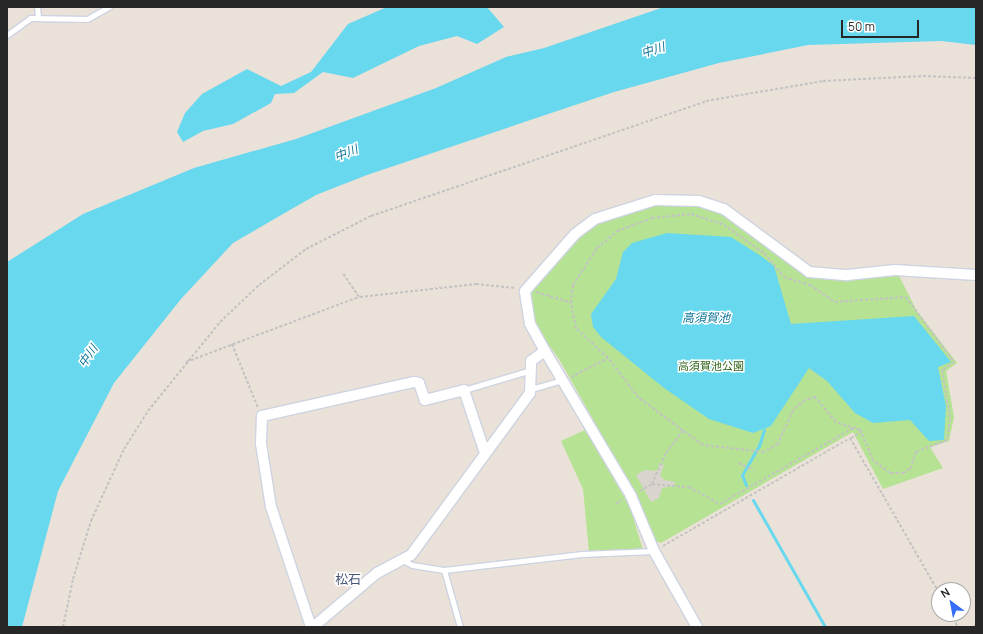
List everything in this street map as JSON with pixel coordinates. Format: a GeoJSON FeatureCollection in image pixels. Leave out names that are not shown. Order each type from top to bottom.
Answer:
{"type":"FeatureCollection","features":[{"type":"Feature","properties":{"kind":"street"},"geometry":{"type":"LineString","coordinates":[[697,627],[654,551],[631,496],[530,324],[528,291],[584,227],[614,210],[655,200],[699,201],[724,209],[755,229],[797,266],[815,273],[847,275],[895,270],[976,275]]}},
{"type":"Feature","properties":{"kind":"street"},"geometry":{"type":"LineString","coordinates":[[485,452],[464,390],[425,400],[419,383],[414,382],[262,416],[261,444],[271,507],[312,627],[377,573],[403,560],[485,452],[531,390],[531,361],[545,351]]}},
{"type":"Feature","properties":{"kind":"lane"},"geometry":{"type":"LineString","coordinates":[[37,7],[38,16]]}},
{"type":"Feature","properties":{"kind":"lane"},"geometry":{"type":"LineString","coordinates":[[7,35],[23,21],[38,16],[87,19],[109,7]]}},
{"type":"Feature","properties":{"kind":"lane"},"geometry":{"type":"LineString","coordinates":[[464,390],[531,370]]}},
{"type":"Feature","properties":{"kind":"lane"},"geometry":{"type":"LineString","coordinates":[[531,390],[564,380]]}},
{"type":"Feature","properties":{"kind":"lane"},"geometry":{"type":"LineString","coordinates":[[403,560],[412,565],[444,570],[582,554],[654,551]]}},
{"type":"Feature","properties":{"kind":"lane"},"geometry":{"type":"LineString","coordinates":[[444,570],[460,627]]}},
{"type":"Feature","properties":{"kind":"path"},"geometry":{"type":"LineString","coordinates":[[63,627],[82,548],[109,480],[148,411],[185,362],[259,285],[306,250],[371,216],[449,187],[706,101],[823,81],[923,76],[976,78]]}},
{"type":"Feature","properties":{"kind":"path"},"geometry":{"type":"LineString","coordinates":[[691,214],[724,225],[764,253],[784,277],[810,285],[835,302],[906,297],[954,362],[942,370],[950,419],[947,440],[916,452],[910,469],[904,473],[890,473],[873,460],[861,432],[855,427],[836,422],[823,403],[810,397],[793,410],[778,444],[764,452],[749,449],[703,445],[684,429],[639,398],[608,358],[576,328],[571,302],[573,285],[606,239],[629,225],[652,218],[691,214]]}},
{"type":"Feature","properties":{"kind":"path"},"geometry":{"type":"LineString","coordinates":[[343,273],[359,297]]}},
{"type":"Feature","properties":{"kind":"path"},"geometry":{"type":"LineString","coordinates":[[185,362],[359,297],[476,284],[512,286],[571,302]]}},
{"type":"Feature","properties":{"kind":"path"},"geometry":{"type":"LineString","coordinates":[[232,344],[262,416]]}},
{"type":"Feature","properties":{"kind":"path"},"geometry":{"type":"LineString","coordinates":[[564,380],[608,358]]}},
{"type":"Feature","properties":{"kind":"path"},"geometry":{"type":"LineString","coordinates":[[635,493],[652,484],[689,488],[720,504],[855,427]]}},
{"type":"Feature","properties":{"kind":"path"},"geometry":{"type":"LineString","coordinates":[[652,484],[666,453],[684,429]]}},
{"type":"Feature","properties":{"kind":"path"},"geometry":{"type":"LineString","coordinates":[[654,551],[861,432]]}},
{"type":"Feature","properties":{"kind":"path"},"geometry":{"type":"LineString","coordinates":[[850,438],[933,582]]}},
{"type":"Feature","properties":{"kind":"path"},"geometry":{"type":"LineString","coordinates":[[739,463],[753,470]]}},
{"type":"Feature","properties":{"kind":"green space","name":"高須賀池公園"},"geometry":{"type":"Polygon","coordinates":[[[646,204],[692,204],[720,212],[808,276],[822,279],[899,276],[917,311],[957,363],[946,371],[954,417],[949,441],[930,447],[943,468],[883,489],[853,432],[661,543],[655,541],[636,495],[559,359],[536,328],[531,289],[593,224],[646,204]]]}},
{"type":"Feature","properties":{"kind":"green space"},"geometry":{"type":"Polygon","coordinates":[[[585,430],[630,507],[643,550],[589,552],[583,489],[561,441],[585,430]]]}},
{"type":"Feature","properties":{"kind":"shaded area"},"geometry":{"type":"Polygon","coordinates":[[[660,463],[664,465],[660,475],[664,480],[675,482],[674,486],[662,488],[659,498],[651,502],[636,475],[645,470],[657,471],[660,463]]]}},
{"type":"Feature","properties":{"kind":"water"},"geometry":{"type":"Polygon","coordinates":[[[387,7],[487,7],[504,27],[477,44],[457,36],[419,46],[353,78],[323,72],[294,93],[275,94],[271,103],[233,124],[203,131],[183,142],[177,132],[185,113],[202,94],[247,69],[281,86],[311,72],[348,24],[387,7]]]}},
{"type":"Feature","properties":{"kind":"water","name":"中川"},"geometry":{"type":"Polygon","coordinates":[[[664,7],[976,7],[976,45],[941,41],[808,45],[719,63],[614,92],[367,175],[316,195],[233,243],[181,299],[114,383],[58,491],[22,627],[7,627],[7,262],[83,214],[194,168],[296,139],[436,88],[506,57],[544,48],[664,7]]]}},
{"type":"Feature","properties":{"kind":"water","name":"高須賀池"},"geometry":{"type":"Polygon","coordinates":[[[667,233],[731,237],[761,256],[774,266],[791,324],[914,316],[951,362],[938,367],[946,406],[944,440],[929,441],[910,420],[873,423],[855,413],[827,381],[809,368],[771,426],[753,433],[709,419],[664,388],[601,337],[593,327],[591,314],[616,279],[623,252],[632,243],[667,233]]]}},
{"type":"Feature","properties":{"kind":"waterway"},"geometry":{"type":"LineString","coordinates":[[746,485],[742,475],[759,446],[764,430]]}},
{"type":"Feature","properties":{"kind":"waterway"},"geometry":{"type":"LineString","coordinates":[[753,500],[825,627]]}},
{"type":"Feature","properties":{"kind":"district","name":"松石"},"geometry":{"type":"Point","coordinates":[348,579]}}]}
